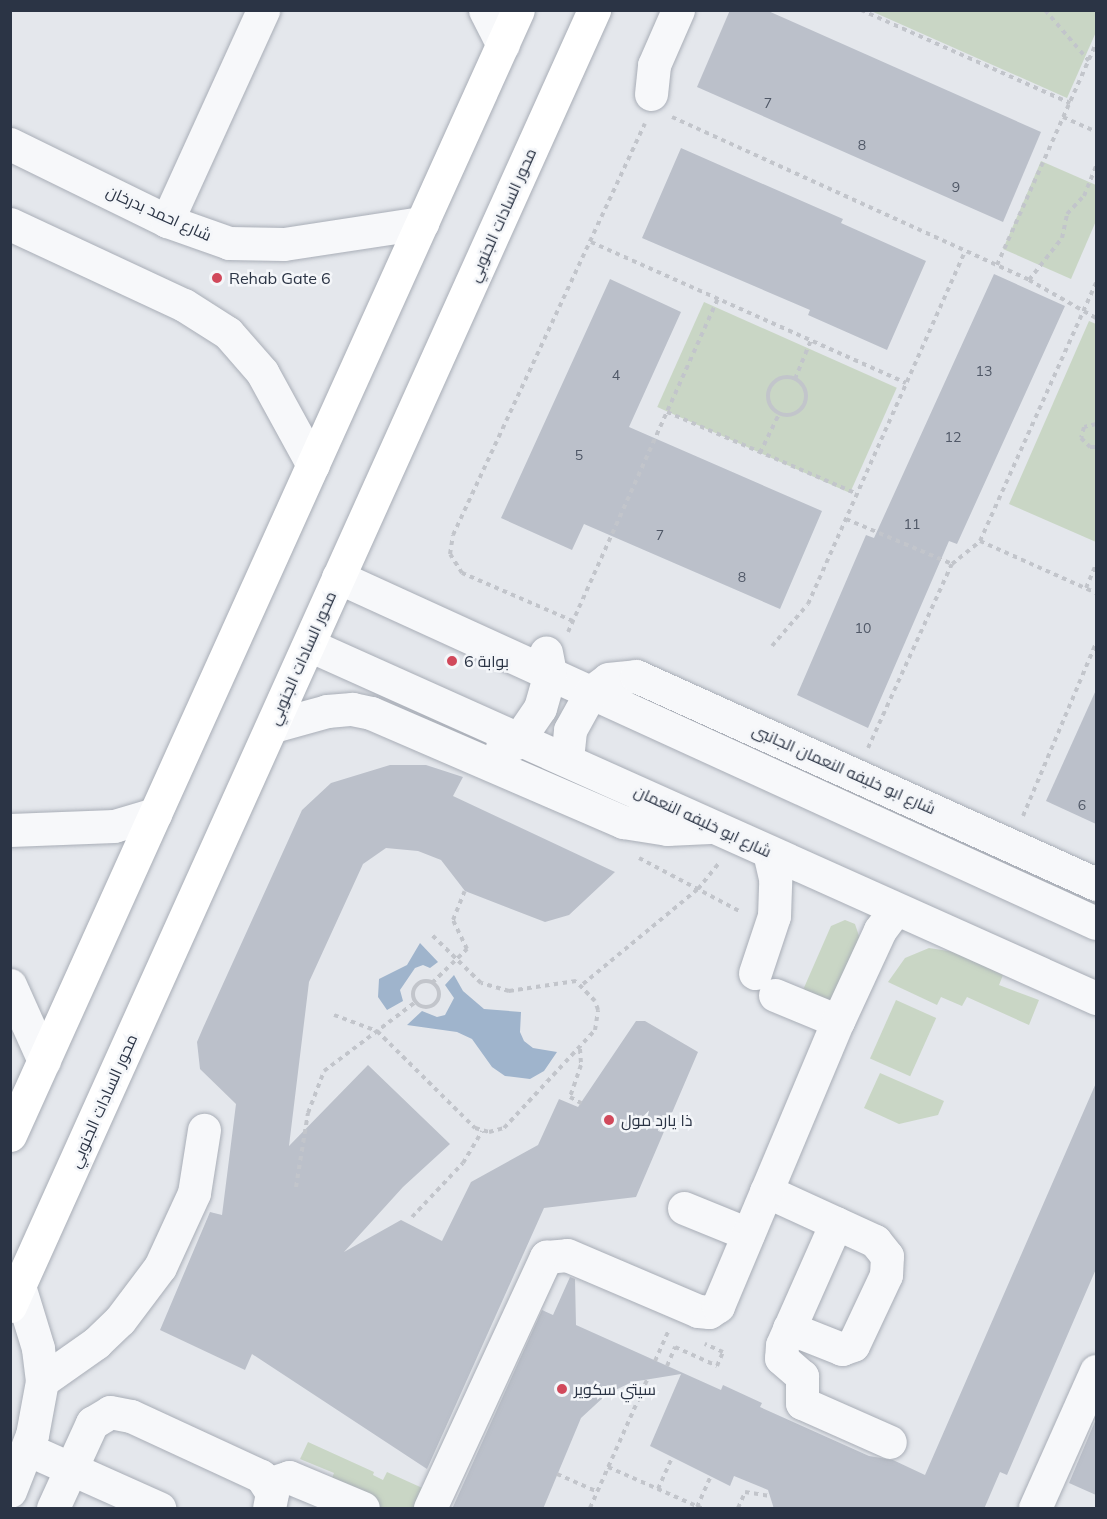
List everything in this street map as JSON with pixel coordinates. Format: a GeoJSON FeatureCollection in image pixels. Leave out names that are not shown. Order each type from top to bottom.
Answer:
{"type":"FeatureCollection","features":[{"type":"Feature","properties":{"kind":"main road"},"geometry":{"type":"LineString","coordinates":[[10,1135],[518,10]]}},
{"type":"Feature","properties":{"kind":"main road","name":"محور السادات الجنوبي"},"geometry":{"type":"LineString","coordinates":[[15,1296],[594,10]]}},
{"type":"Feature","properties":{"kind":"street"},"geometry":{"type":"LineString","coordinates":[[167,221],[263,10]]}},
{"type":"Feature","properties":{"kind":"street"},"geometry":{"type":"LineString","coordinates":[[485,10],[502,45]]}},
{"type":"Feature","properties":{"kind":"street"},"geometry":{"type":"LineString","coordinates":[[655,110],[654,65],[678,10]]}},
{"type":"Feature","properties":{"kind":"street","name":"شارع احمد بدرخان"},"geometry":{"type":"LineString","coordinates":[[10,144],[167,221],[229,243],[284,244],[422,223]]}},
{"type":"Feature","properties":{"kind":"street"},"geometry":{"type":"LineString","coordinates":[[10,224],[184,304],[228,333],[262,372],[313,465]]}},
{"type":"Feature","properties":{"kind":"street"},"geometry":{"type":"LineString","coordinates":[[343,567],[550,673],[1096,923]]}},
{"type":"Feature","properties":{"kind":"street"},"geometry":{"type":"LineString","coordinates":[[306,652],[496,746],[508,748],[520,739],[540,708],[550,673]]}},
{"type":"Feature","properties":{"kind":"street","name":"شارع ابو خليفه النعمان الجانبى"},"geometry":{"type":"LineString","coordinates":[[591,692],[608,679],[636,676],[1096,884]]}},
{"type":"Feature","properties":{"kind":"street"},"geometry":{"type":"LineString","coordinates":[[567,759],[573,723],[591,692]]}},
{"type":"Feature","properties":{"kind":"street"},"geometry":{"type":"LineString","coordinates":[[273,726],[327,711],[352,709],[371,713],[623,822],[667,829],[727,831]]}},
{"type":"Feature","properties":{"kind":"street","name":"شارع ابو خليفه النعمان"},"geometry":{"type":"LineString","coordinates":[[520,739],[727,831],[769,853],[1096,998]]}},
{"type":"Feature","properties":{"kind":"street"},"geometry":{"type":"LineString","coordinates":[[10,830],[114,826],[155,814]]}},
{"type":"Feature","properties":{"kind":"street"},"geometry":{"type":"LineString","coordinates":[[769,853],[776,890],[765,984],[838,1021]]}},
{"type":"Feature","properties":{"kind":"street"},"geometry":{"type":"LineString","coordinates":[[430,1509],[546,1257],[567,1255],[698,1311],[714,1310],[838,1021],[880,930],[896,909]]}},
{"type":"Feature","properties":{"kind":"street"},"geometry":{"type":"LineString","coordinates":[[10,985],[44,1061]]}},
{"type":"Feature","properties":{"kind":"street"},"geometry":{"type":"LineString","coordinates":[[42,1381],[96,1343],[120,1320],[160,1268],[194,1193],[204,1130]]}},
{"type":"Feature","properties":{"kind":"street"},"geometry":{"type":"LineString","coordinates":[[766,1191],[875,1241],[887,1256],[886,1275],[857,1339],[842,1349],[789,1328]]}},
{"type":"Feature","properties":{"kind":"street"},"geometry":{"type":"LineString","coordinates":[[684,1208],[748,1234]]}},
{"type":"Feature","properties":{"kind":"street"},"geometry":{"type":"LineString","coordinates":[[836,1223],[780,1351],[784,1363],[802,1376],[802,1403],[890,1442]]}},
{"type":"Feature","properties":{"kind":"street"},"geometry":{"type":"LineString","coordinates":[[10,1491],[27,1449],[42,1381],[35,1338],[15,1296]]}},
{"type":"Feature","properties":{"kind":"street"},"geometry":{"type":"LineString","coordinates":[[1035,1509],[1096,1371]]}},
{"type":"Feature","properties":{"kind":"street"},"geometry":{"type":"LineString","coordinates":[[53,1509],[92,1423],[110,1412],[121,1412],[251,1471],[269,1496],[289,1477],[363,1509]]}},
{"type":"Feature","properties":{"kind":"street"},"geometry":{"type":"LineString","coordinates":[[27,1449],[159,1509]]}},
{"type":"Feature","properties":{"kind":"path"},"geometry":{"type":"LineString","coordinates":[[861,10],[1070,103]]}},
{"type":"Feature","properties":{"kind":"path"},"geometry":{"type":"LineString","coordinates":[[1044,10],[1089,61]]}},
{"type":"Feature","properties":{"kind":"path"},"geometry":{"type":"LineString","coordinates":[[997,265],[1096,44]]}},
{"type":"Feature","properties":{"kind":"path"},"geometry":{"type":"LineString","coordinates":[[573,621],[462,573],[450,554],[453,535],[655,110],[1029,280],[1096,318]]}},
{"type":"Feature","properties":{"kind":"path"},"geometry":{"type":"LineString","coordinates":[[1063,117],[1096,132]]}},
{"type":"Feature","properties":{"kind":"path"},"geometry":{"type":"LineString","coordinates":[[1029,280],[1062,238],[1067,214],[1084,196],[1096,166]]}},
{"type":"Feature","properties":{"kind":"path"},"geometry":{"type":"LineString","coordinates":[[591,242],[906,383]]}},
{"type":"Feature","properties":{"kind":"path"},"geometry":{"type":"LineString","coordinates":[[772,646],[808,604],[965,251]]}},
{"type":"Feature","properties":{"kind":"path"},"geometry":{"type":"LineString","coordinates":[[856,774],[952,564],[980,541],[1096,283]]}},
{"type":"Feature","properties":{"kind":"path"},"geometry":{"type":"LineString","coordinates":[[550,673],[718,299]]}},
{"type":"Feature","properties":{"kind":"path"},"geometry":{"type":"LineString","coordinates":[[795,379],[811,340]]}},
{"type":"Feature","properties":{"kind":"path"},"geometry":{"type":"LineString","coordinates":[[795,379],[806,394],[805,404],[789,416],[779,414],[771,408],[769,388],[775,381],[795,379]]}},
{"type":"Feature","properties":{"kind":"path"},"geometry":{"type":"LineString","coordinates":[[667,412],[857,494]]}},
{"type":"Feature","properties":{"kind":"path"},"geometry":{"type":"LineString","coordinates":[[760,453],[779,414]]}},
{"type":"Feature","properties":{"kind":"path"},"geometry":{"type":"LineString","coordinates":[[1096,424],[1084,427],[1081,438],[1090,447],[1096,447]]}},
{"type":"Feature","properties":{"kind":"path"},"geometry":{"type":"LineString","coordinates":[[846,519],[952,564]]}},
{"type":"Feature","properties":{"kind":"path"},"geometry":{"type":"LineString","coordinates":[[980,541],[1096,593]]}},
{"type":"Feature","properties":{"kind":"path"},"geometry":{"type":"LineString","coordinates":[[1086,588],[1096,565]]}},
{"type":"Feature","properties":{"kind":"path"},"geometry":{"type":"LineString","coordinates":[[1010,844],[1096,643]]}},
{"type":"Feature","properties":{"kind":"path"},"geometry":{"type":"LineString","coordinates":[[583,984],[698,889],[727,831]]}},
{"type":"Feature","properties":{"kind":"path"},"geometry":{"type":"LineString","coordinates":[[632,855],[772,928]]}},
{"type":"Feature","properties":{"kind":"path"},"geometry":{"type":"LineString","coordinates":[[432,982],[439,995],[437,1004],[429,1007],[417,1001],[413,995],[416,984],[432,982],[457,962],[467,950],[453,920],[465,891]]}},
{"type":"Feature","properties":{"kind":"path"},"geometry":{"type":"LineString","coordinates":[[432,935],[481,983],[500,990],[568,981],[583,984],[595,1001],[598,1020],[580,1048],[504,1128],[482,1131]]}},
{"type":"Feature","properties":{"kind":"path"},"geometry":{"type":"LineString","coordinates":[[296,1188],[315,1086],[324,1071],[417,1001]]}},
{"type":"Feature","properties":{"kind":"path"},"geometry":{"type":"LineString","coordinates":[[334,1015],[377,1031],[482,1131]]}},
{"type":"Feature","properties":{"kind":"path"},"geometry":{"type":"LineString","coordinates":[[580,1048],[581,1065],[570,1097],[580,1103]]}},
{"type":"Feature","properties":{"kind":"path"},"geometry":{"type":"LineString","coordinates":[[412,1217],[463,1163],[482,1131]]}},
{"type":"Feature","properties":{"kind":"path"},"geometry":{"type":"LineString","coordinates":[[655,1360],[668,1330],[680,1333]]}},
{"type":"Feature","properties":{"kind":"path"},"geometry":{"type":"LineString","coordinates":[[667,1366],[675,1347],[717,1366],[723,1353],[701,1343]]}},
{"type":"Feature","properties":{"kind":"path"},"geometry":{"type":"LineString","coordinates":[[590,1509],[647,1380]]}},
{"type":"Feature","properties":{"kind":"path"},"geometry":{"type":"LineString","coordinates":[[658,1489],[672,1456]]}},
{"type":"Feature","properties":{"kind":"path"},"geometry":{"type":"LineString","coordinates":[[608,1467],[699,1508],[710,1478]]}},
{"type":"Feature","properties":{"kind":"path"},"geometry":{"type":"LineString","coordinates":[[557,1474],[598,1492]]}},
{"type":"Feature","properties":{"kind":"path"},"geometry":{"type":"LineString","coordinates":[[738,1509],[745,1492],[770,1496]]}},
{"type":"Feature","properties":{"kind":"green space"},"geometry":{"type":"Polygon","coordinates":[[[871,11],[1096,11],[1096,32],[1067,98],[871,11]]]}},
{"type":"Feature","properties":{"kind":"green space"},"geometry":{"type":"Polygon","coordinates":[[[1041,161],[1096,185],[1096,221],[1071,279],[1003,249],[1041,161]]]}},
{"type":"Feature","properties":{"kind":"green space"},"geometry":{"type":"Polygon","coordinates":[[[704,302],[897,388],[850,493],[657,407],[704,302]]]}},
{"type":"Feature","properties":{"kind":"green space"},"geometry":{"type":"Polygon","coordinates":[[[1089,321],[1096,324],[1096,542],[1009,504],[1089,321]]]}},
{"type":"Feature","properties":{"kind":"green space"},"geometry":{"type":"Polygon","coordinates":[[[845,920],[855,924],[860,939],[831,1001],[803,990],[831,926],[845,920]]]}},
{"type":"Feature","properties":{"kind":"green space"},"geometry":{"type":"Polygon","coordinates":[[[929,948],[955,952],[1003,975],[999,985],[1039,1000],[1029,1025],[967,997],[962,1006],[941,997],[937,1005],[888,982],[905,958],[929,948]]]}},
{"type":"Feature","properties":{"kind":"green space"},"geometry":{"type":"Polygon","coordinates":[[[896,1000],[936,1018],[910,1076],[870,1058],[896,1000]]]}},
{"type":"Feature","properties":{"kind":"green space"},"geometry":{"type":"Polygon","coordinates":[[[880,1073],[944,1101],[938,1115],[899,1124],[864,1108],[880,1073]]]}},
{"type":"Feature","properties":{"kind":"green space"},"geometry":{"type":"Polygon","coordinates":[[[308,1442],[374,1472],[373,1475],[383,1480],[387,1472],[429,1491],[416,1508],[381,1508],[329,1485],[334,1473],[300,1459],[308,1442]]]}},
{"type":"Feature","properties":{"kind":"water"},"geometry":{"type":"Polygon","coordinates":[[[420,943],[438,962],[430,968],[423,965],[415,968],[400,990],[403,1001],[387,1010],[378,997],[379,979],[407,965],[420,943]]]}},
{"type":"Feature","properties":{"kind":"water"},"geometry":{"type":"Polygon","coordinates":[[[454,975],[463,991],[484,1009],[521,1012],[520,1032],[524,1041],[533,1048],[557,1052],[544,1071],[530,1079],[505,1076],[492,1067],[472,1039],[457,1032],[407,1025],[422,1011],[437,1017],[445,1015],[454,998],[445,985],[454,975]]]}},
{"type":"Feature","properties":{"kind":"building"},"geometry":{"type":"Polygon","coordinates":[[[730,10],[766,10],[1041,132],[1003,222],[697,87],[730,10]]]}},
{"type":"Feature","properties":{"kind":"building"},"geometry":{"type":"Polygon","coordinates":[[[681,148],[843,219],[841,223],[926,261],[887,350],[808,315],[810,310],[642,238],[681,148]]]}},
{"type":"Feature","properties":{"kind":"building"},"geometry":{"type":"Polygon","coordinates":[[[994,274],[1065,306],[957,544],[949,541],[868,728],[797,695],[866,535],[874,538],[994,274]]]}},
{"type":"Feature","properties":{"kind":"building"},"geometry":{"type":"Polygon","coordinates":[[[610,279],[681,312],[629,427],[822,511],[780,609],[584,524],[572,550],[501,518],[610,279]]]}},
{"type":"Feature","properties":{"kind":"building"},"geometry":{"type":"Polygon","coordinates":[[[1096,690],[1096,824],[1046,801],[1096,690]]]}},
{"type":"Feature","properties":{"kind":"building","name":"ذا يارد مول"},"geometry":{"type":"Polygon","coordinates":[[[390,765],[426,765],[463,777],[453,796],[615,872],[569,915],[545,922],[465,891],[441,860],[418,851],[386,848],[363,864],[309,982],[289,1146],[368,1065],[450,1144],[403,1187],[344,1252],[401,1220],[442,1241],[471,1182],[538,1145],[559,1099],[578,1107],[636,1021],[645,1021],[698,1052],[636,1197],[544,1208],[427,1469],[252,1354],[245,1370],[160,1330],[210,1212],[222,1215],[236,1104],[200,1069],[197,1042],[302,810],[331,783],[390,765]]]}},
{"type":"Feature","properties":{"kind":"building"},"geometry":{"type":"Polygon","coordinates":[[[1096,1083],[1096,1269],[1007,1475],[1000,1472],[984,1509],[774,1509],[768,1490],[734,1476],[730,1486],[650,1446],[681,1374],[632,1382],[607,1394],[581,1418],[543,1509],[452,1509],[542,1310],[553,1315],[570,1277],[575,1279],[576,1325],[721,1390],[723,1385],[762,1403],[760,1407],[869,1456],[893,1460],[925,1475],[1096,1083]]]}},
{"type":"Feature","properties":{"kind":"building"},"geometry":{"type":"Polygon","coordinates":[[[1096,1419],[1096,1495],[1069,1483],[1096,1419]]]}},
{"type":"Feature","properties":{"kind":"place","name":"Rehab Gate 6"},"geometry":{"type":"Point","coordinates":[217,278]}},
{"type":"Feature","properties":{"kind":"place","name":"بوابة 6"},"geometry":{"type":"Point","coordinates":[452,661]}},
{"type":"Feature","properties":{"kind":"place","name":"ذا يارد مول"},"geometry":{"type":"Point","coordinates":[609,1120]}},
{"type":"Feature","properties":{"kind":"place","name":"سيتي سكوير"},"geometry":{"type":"Point","coordinates":[562,1389]}}]}
